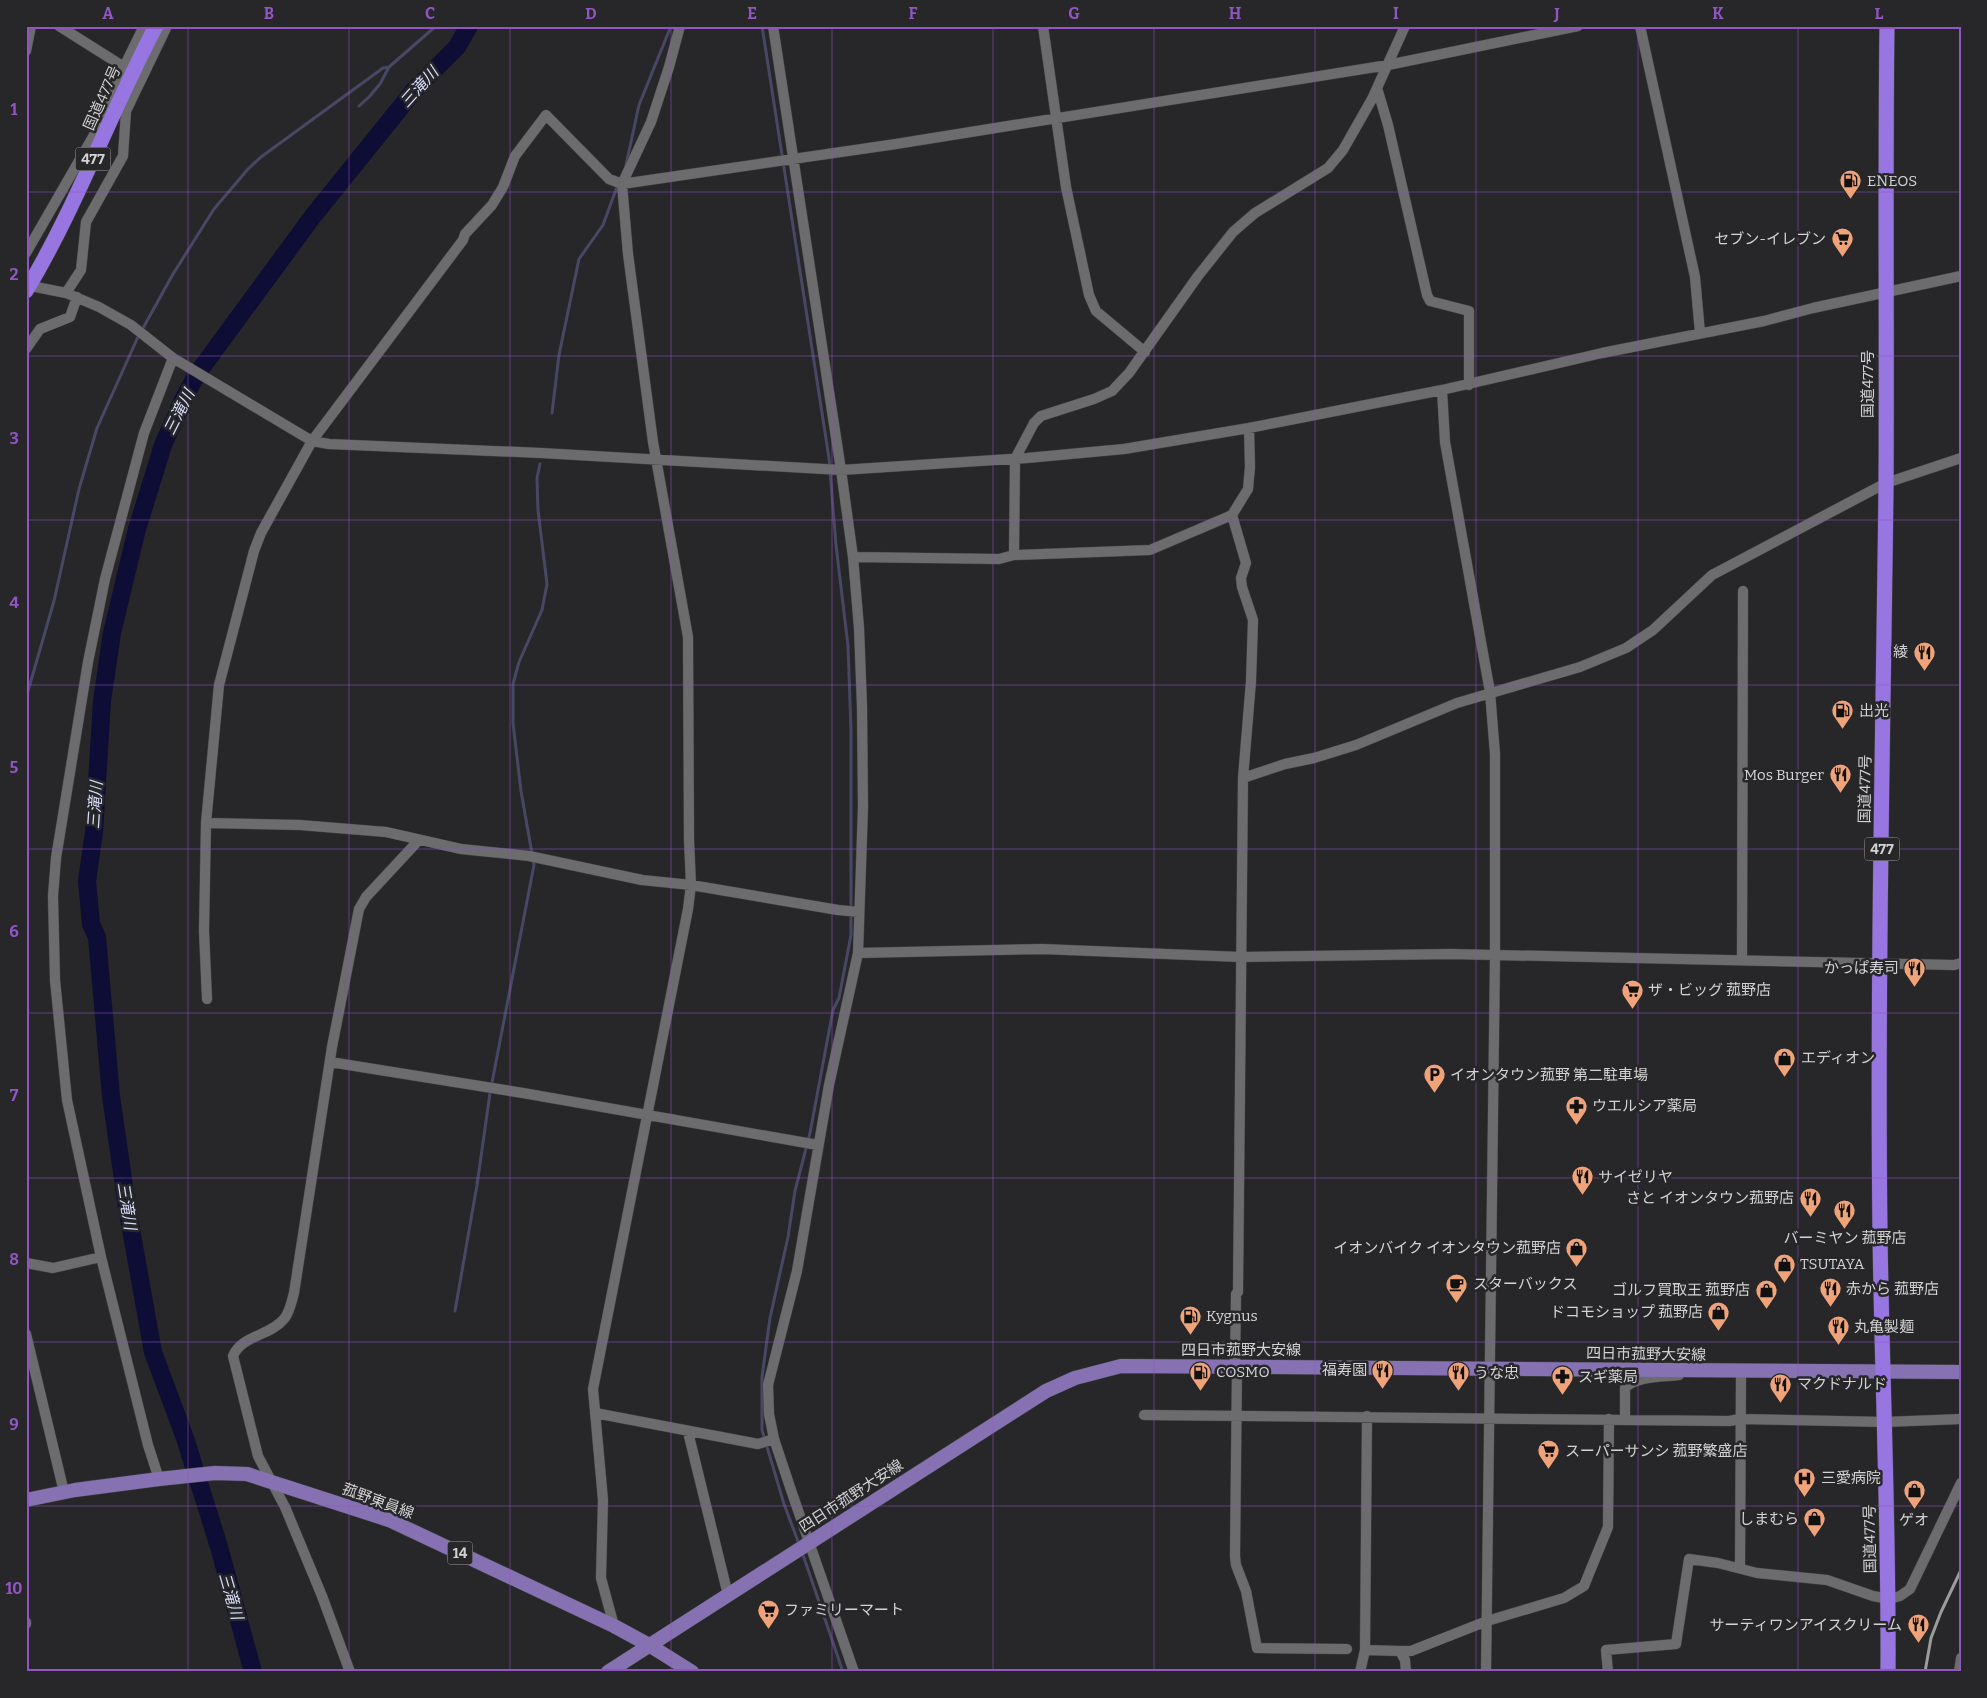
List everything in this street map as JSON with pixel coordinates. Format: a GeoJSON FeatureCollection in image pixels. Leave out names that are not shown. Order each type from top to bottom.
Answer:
{"type":"FeatureCollection","features":[{"type":"Feature","properties":{"kind":"highway","name":"国道477号"},"geometry":{"type":"LineString","coordinates":[[27,287],[82,184],[139,58],[156,26]]}},
{"type":"Feature","properties":{"kind":"highway","name":"国道477号"},"geometry":{"type":"LineString","coordinates":[[1887,26],[1886,483],[1880,963],[1880,1232],[1889,1599],[1888,1672]]}},
{"type":"Feature","properties":{"kind":"main road","name":"四日市菰野大安線"},"geometry":{"type":"LineString","coordinates":[[611,1671],[1046,1391],[1075,1378],[1121,1366],[1957,1372]]}},
{"type":"Feature","properties":{"kind":"main road","name":"菰野東員線"},"geometry":{"type":"LineString","coordinates":[[26,1500],[64,1492],[162,1479],[215,1473],[247,1474],[389,1520],[614,1626],[692,1672]]}},
{"type":"Feature","properties":{"kind":"street"},"geometry":{"type":"LineString","coordinates":[[26,50],[31,26]]}},
{"type":"Feature","properties":{"kind":"street"},"geometry":{"type":"LineString","coordinates":[[59,26],[124,67]]}},
{"type":"Feature","properties":{"kind":"street"},"geometry":{"type":"LineString","coordinates":[[26,253],[98,128],[144,26]]}},
{"type":"Feature","properties":{"kind":"street"},"geometry":{"type":"LineString","coordinates":[[66,293],[80,270],[86,222],[123,156],[126,112],[167,26]]}},
{"type":"Feature","properties":{"kind":"street"},"geometry":{"type":"LineString","coordinates":[[614,1626],[601,1578],[603,1500],[593,1389],[692,885],[689,840],[688,637],[656,460],[619,183],[651,122],[680,26]]}},
{"type":"Feature","properties":{"kind":"street"},"geometry":{"type":"LineString","coordinates":[[773,26],[853,557],[859,628],[863,807],[858,953],[816,1145],[797,1271],[768,1384],[769,1414],[773,1440],[803,1546],[820,1579],[854,1672]]}},
{"type":"Feature","properties":{"kind":"street"},"geometry":{"type":"LineString","coordinates":[[1043,26],[1066,187],[1089,295],[1096,311],[1145,352]]}},
{"type":"Feature","properties":{"kind":"street"},"geometry":{"type":"LineString","coordinates":[[1014,556],[1015,459],[1034,423],[1041,416],[1094,399],[1112,391],[1145,352],[1198,276],[1233,232],[1255,213],[1328,168],[1343,150],[1377,88],[1405,26]]}},
{"type":"Feature","properties":{"kind":"street"},"geometry":{"type":"LineString","coordinates":[[619,183],[776,162],[1388,65],[1578,26]]}},
{"type":"Feature","properties":{"kind":"street"},"geometry":{"type":"LineString","coordinates":[[1640,26],[1695,277],[1700,332]]}},
{"type":"Feature","properties":{"kind":"street"},"geometry":{"type":"LineString","coordinates":[[1377,88],[1388,125],[1427,295],[1430,301],[1469,311],[1469,385]]}},
{"type":"Feature","properties":{"kind":"street"},"geometry":{"type":"LineString","coordinates":[[207,1000],[204,931],[206,823],[219,685],[254,551],[262,533],[312,441],[463,240],[465,234],[492,205],[515,156],[546,115],[619,183]]}},
{"type":"Feature","properties":{"kind":"street"},"geometry":{"type":"LineString","coordinates":[[27,287],[66,293],[77,297],[131,325],[175,359],[312,441],[329,444],[533,452],[839,470],[1015,459],[1124,449],[1248,428],[1469,385],[1602,353],[1700,332],[1764,321],[1961,276]]}},
{"type":"Feature","properties":{"kind":"street"},"geometry":{"type":"LineString","coordinates":[[26,349],[40,329],[70,317],[77,297]]}},
{"type":"Feature","properties":{"kind":"street"},"geometry":{"type":"LineString","coordinates":[[162,1479],[148,1446],[101,1258],[66,1091],[55,980],[53,896],[56,858],[88,662],[105,579],[144,433],[175,359]]}},
{"type":"Feature","properties":{"kind":"street"},"geometry":{"type":"LineString","coordinates":[[1442,390],[1445,442],[1490,692],[1494,754],[1495,956],[1486,1672]]}},
{"type":"Feature","properties":{"kind":"street"},"geometry":{"type":"LineString","coordinates":[[853,557],[999,559],[1014,556],[1150,550],[1232,515],[1248,489],[1250,466],[1248,428]]}},
{"type":"Feature","properties":{"kind":"street"},"geometry":{"type":"LineString","coordinates":[[1243,778],[1285,764],[1314,758],[1356,745],[1457,702],[1580,667],[1626,648],[1653,630],[1712,575],[1886,483],[1961,458]]}},
{"type":"Feature","properties":{"kind":"street"},"geometry":{"type":"LineString","coordinates":[[1232,515],[1246,563],[1241,578],[1242,587],[1253,620],[1251,681],[1243,778],[1236,1366],[1236,1565],[1246,1590],[1257,1648],[1347,1649]]}},
{"type":"Feature","properties":{"kind":"street"},"geometry":{"type":"LineString","coordinates":[[1742,959],[1743,591]]}},
{"type":"Feature","properties":{"kind":"street"},"geometry":{"type":"LineString","coordinates":[[206,823],[300,825],[386,832],[418,841],[461,849],[534,857],[642,880],[692,885],[859,912]]}},
{"type":"Feature","properties":{"kind":"street"},"geometry":{"type":"LineString","coordinates":[[350,1672],[322,1596],[275,1484],[258,1456],[233,1356],[236,1349],[243,1342],[276,1326],[289,1310],[294,1294],[330,1062],[359,909],[366,897],[418,841]]}},
{"type":"Feature","properties":{"kind":"street"},"geometry":{"type":"LineString","coordinates":[[858,953],[1042,949],[1241,958],[1451,954],[1961,963]]}},
{"type":"Feature","properties":{"kind":"street"},"geometry":{"type":"LineString","coordinates":[[330,1062],[816,1145]]}},
{"type":"Feature","properties":{"kind":"street"},"geometry":{"type":"LineString","coordinates":[[26,1263],[53,1268],[101,1258]]}},
{"type":"Feature","properties":{"kind":"street"},"geometry":{"type":"LineString","coordinates":[[26,1334],[64,1492]]}},
{"type":"Feature","properties":{"kind":"street"},"geometry":{"type":"LineString","coordinates":[[1625,1419],[1625,1388],[1629,1384],[1637,1381],[1713,1371]]}},
{"type":"Feature","properties":{"kind":"street"},"geometry":{"type":"LineString","coordinates":[[1740,1568],[1741,1371]]}},
{"type":"Feature","properties":{"kind":"street"},"geometry":{"type":"LineString","coordinates":[[595,1413],[758,1444],[773,1440]]}},
{"type":"Feature","properties":{"kind":"street"},"geometry":{"type":"LineString","coordinates":[[1144,1414],[1885,1422],[1961,1419]]}},
{"type":"Feature","properties":{"kind":"street"},"geometry":{"type":"LineString","coordinates":[[1360,1672],[1365,1650],[1367,1416]]}},
{"type":"Feature","properties":{"kind":"street"},"geometry":{"type":"LineString","coordinates":[[1365,1650],[1411,1651],[1487,1621],[1571,1595],[1584,1586],[1608,1527],[1609,1419]]}},
{"type":"Feature","properties":{"kind":"street"},"geometry":{"type":"LineString","coordinates":[[688,1432],[728,1595]]}},
{"type":"Feature","properties":{"kind":"street"},"geometry":{"type":"LineString","coordinates":[[1608,1672],[1606,1650],[1676,1644],[1689,1559],[1718,1563],[1757,1573],[1827,1580],[1873,1596],[1889,1599],[1900,1596],[1910,1589],[1961,1483]]}},
{"type":"Feature","properties":{"kind":"street"},"geometry":{"type":"LineString","coordinates":[[1400,1651],[1405,1660],[1406,1672]]}},
{"type":"Feature","properties":{"kind":"street"},"geometry":{"type":"LineString","coordinates":[[1958,1672],[1961,1658]]}},
{"type":"Feature","properties":{"kind":"waterway"},"geometry":{"type":"LineString","coordinates":[[359,106],[380,84],[389,67],[436,26]]}},
{"type":"Feature","properties":{"kind":"waterway","name":"三滝川"},"geometry":{"type":"LineString","coordinates":[[253,1672],[219,1547],[185,1438],[153,1352],[127,1207],[111,1096],[97,937],[91,924],[87,881],[94,832],[102,701],[112,633],[137,529],[163,445],[197,374],[313,216],[417,87],[457,47],[469,26]]}},
{"type":"Feature","properties":{"kind":"waterway"},"geometry":{"type":"LineString","coordinates":[[626,165],[639,105],[671,26]]}},
{"type":"Feature","properties":{"kind":"waterway"},"geometry":{"type":"LineString","coordinates":[[762,26],[829,458],[836,545],[848,646],[851,730],[851,935],[839,998],[833,1010],[810,1133],[795,1191],[788,1237],[770,1318],[762,1377],[762,1430],[784,1504],[799,1544]]}},
{"type":"Feature","properties":{"kind":"waterway"},"geometry":{"type":"LineString","coordinates":[[26,698],[54,601],[79,489],[97,428],[137,339],[173,274],[214,209],[248,169],[261,157],[383,68],[389,67]]}},
{"type":"Feature","properties":{"kind":"waterway"},"geometry":{"type":"LineString","coordinates":[[552,413],[559,355],[579,259],[603,225],[618,184]]}},
{"type":"Feature","properties":{"kind":"waterway"},"geometry":{"type":"LineString","coordinates":[[455,1311],[477,1185],[490,1093],[534,865],[521,791],[513,723],[513,684],[519,662],[542,610],[547,584],[538,510],[537,478],[540,464]]}},
{"type":"Feature","properties":{"kind":"waterway"},"geometry":{"type":"LineString","coordinates":[[802,1552],[843,1672]]}},
{"type":"Feature","properties":{"kind":"railway"},"geometry":{"type":"LineString","coordinates":[[1925,1672],[1931,1638],[1961,1570]]}},
{"type":"Feature","properties":{"kind":"place","name":"ENEOS"},"geometry":{"type":"Point","coordinates":[1851,200]}},
{"type":"Feature","properties":{"kind":"place","name":"セブン-イレブン"},"geometry":{"type":"Point","coordinates":[1842,258]}},
{"type":"Feature","properties":{"kind":"place","name":"綾"},"geometry":{"type":"Point","coordinates":[1924,671]}},
{"type":"Feature","properties":{"kind":"place","name":"出光"},"geometry":{"type":"Point","coordinates":[1843,730]}},
{"type":"Feature","properties":{"kind":"place","name":"Mos Burger"},"geometry":{"type":"Point","coordinates":[1840,794]}},
{"type":"Feature","properties":{"kind":"place","name":"かっぱ寿司"},"geometry":{"type":"Point","coordinates":[1915,987]}},
{"type":"Feature","properties":{"kind":"place","name":"ザ・ビッグ 菰野店"},"geometry":{"type":"Point","coordinates":[1632,1009]}},
{"type":"Feature","properties":{"kind":"place","name":"エディオン"},"geometry":{"type":"Point","coordinates":[1785,1077]}},
{"type":"Feature","properties":{"kind":"place","name":"イオンタウン菰野 第二駐車場"},"geometry":{"type":"Point","coordinates":[1434,1094]}},
{"type":"Feature","properties":{"kind":"place","name":"ウエルシア薬局"},"geometry":{"type":"Point","coordinates":[1576,1125]}},
{"type":"Feature","properties":{"kind":"place","name":"サイゼリヤ"},"geometry":{"type":"Point","coordinates":[1582,1196]}},
{"type":"Feature","properties":{"kind":"place","name":"さと イオンタウン菰野店"},"geometry":{"type":"Point","coordinates":[1810,1217]}},
{"type":"Feature","properties":{"kind":"place","name":"バーミヤン 菰野店"},"geometry":{"type":"Point","coordinates":[1845,1229]}},
{"type":"Feature","properties":{"kind":"place","name":"イオンバイク イオンタウン菰野店"},"geometry":{"type":"Point","coordinates":[1577,1267]}},
{"type":"Feature","properties":{"kind":"place","name":"TSUTAYA"},"geometry":{"type":"Point","coordinates":[1784,1283]}},
{"type":"Feature","properties":{"kind":"place","name":"スターバックス"},"geometry":{"type":"Point","coordinates":[1457,1303]}},
{"type":"Feature","properties":{"kind":"place","name":"赤から 菰野店"},"geometry":{"type":"Point","coordinates":[1830,1308]}},
{"type":"Feature","properties":{"kind":"place","name":"ゴルフ買取王 菰野店"},"geometry":{"type":"Point","coordinates":[1766,1309]}},
{"type":"Feature","properties":{"kind":"place","name":"ドコモショップ 菰野店"},"geometry":{"type":"Point","coordinates":[1719,1331]}},
{"type":"Feature","properties":{"kind":"place","name":"Kygnus"},"geometry":{"type":"Point","coordinates":[1190,1335]}},
{"type":"Feature","properties":{"kind":"place","name":"丸亀製麺"},"geometry":{"type":"Point","coordinates":[1838,1346]}},
{"type":"Feature","properties":{"kind":"place","name":"福寿園"},"geometry":{"type":"Point","coordinates":[1383,1389]}},
{"type":"Feature","properties":{"kind":"place","name":"COSMO"},"geometry":{"type":"Point","coordinates":[1200,1391]}},
{"type":"Feature","properties":{"kind":"place","name":"うな忠"},"geometry":{"type":"Point","coordinates":[1458,1392]}},
{"type":"Feature","properties":{"kind":"place","name":"スギ薬局"},"geometry":{"type":"Point","coordinates":[1562,1396]}},
{"type":"Feature","properties":{"kind":"place","name":"マクドナルド"},"geometry":{"type":"Point","coordinates":[1781,1403]}},
{"type":"Feature","properties":{"kind":"place","name":"スーパーサンシ 菰野繁盛店"},"geometry":{"type":"Point","coordinates":[1549,1470]}},
{"type":"Feature","properties":{"kind":"place","name":"三愛病院"},"geometry":{"type":"Point","coordinates":[1805,1497]}},
{"type":"Feature","properties":{"kind":"place","name":"ゲオ"},"geometry":{"type":"Point","coordinates":[1914,1510]}},
{"type":"Feature","properties":{"kind":"place","name":"しまむら"},"geometry":{"type":"Point","coordinates":[1815,1538]}},
{"type":"Feature","properties":{"kind":"place","name":"ファミリーマート"},"geometry":{"type":"Point","coordinates":[768,1629]}},
{"type":"Feature","properties":{"kind":"place","name":"サーティワンアイスクリーム"},"geometry":{"type":"Point","coordinates":[1918,1644]}}]}
